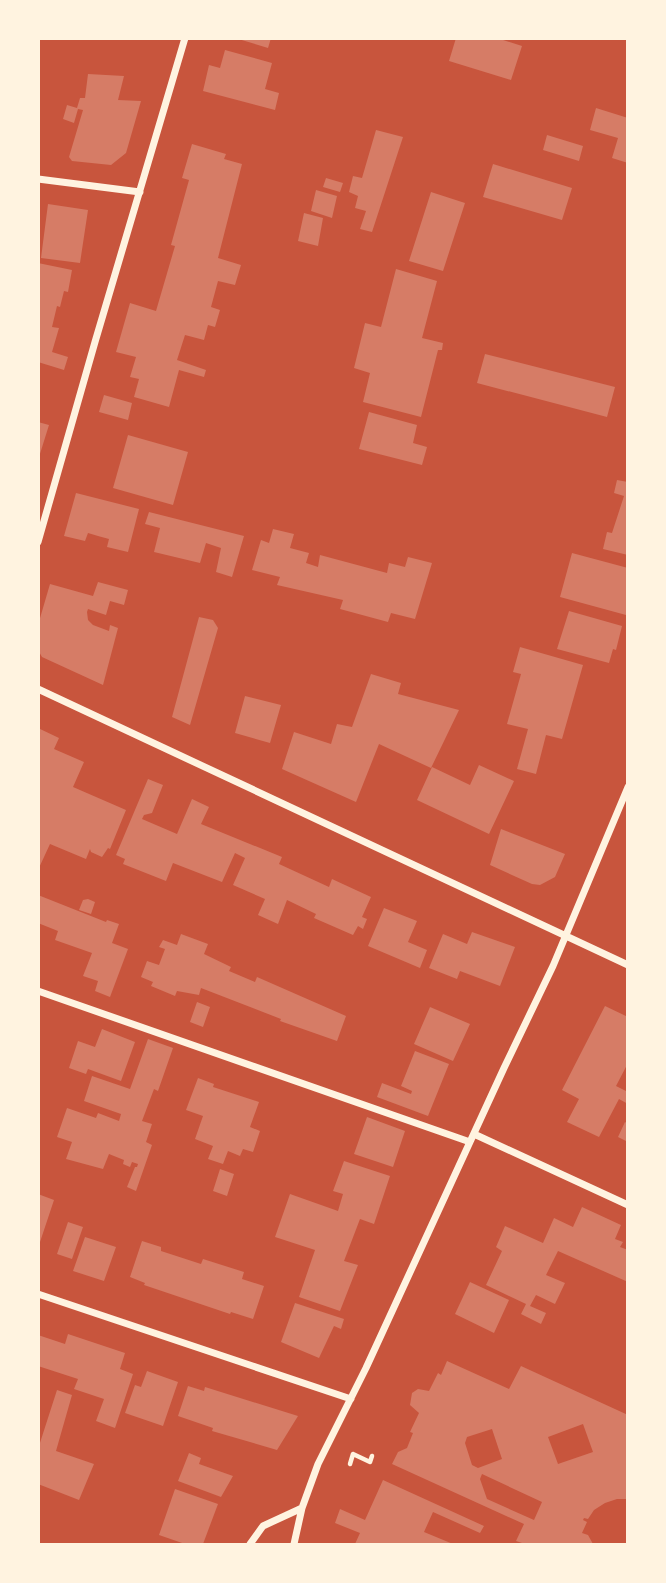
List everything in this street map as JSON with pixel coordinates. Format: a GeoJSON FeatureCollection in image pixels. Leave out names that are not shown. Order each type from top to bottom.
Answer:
{"type":"FeatureCollection","features":[{"type":"Feature","properties":{"kind":"street"},"geometry":{"type":"LineString","coordinates":[[38,542],[185,38]]}},
{"type":"Feature","properties":{"kind":"street"},"geometry":{"type":"LineString","coordinates":[[38,179],[139,192]]}},
{"type":"Feature","properties":{"kind":"street"},"geometry":{"type":"LineString","coordinates":[[38,689],[628,965]]}},
{"type":"Feature","properties":{"kind":"street"},"geometry":{"type":"LineString","coordinates":[[293,1545],[302,1508],[318,1464],[351,1399],[567,936],[628,787]]}},
{"type":"Feature","properties":{"kind":"street"},"geometry":{"type":"LineString","coordinates":[[38,991],[470,1142]]}},
{"type":"Feature","properties":{"kind":"street"},"geometry":{"type":"LineString","coordinates":[[474,1134],[628,1205]]}},
{"type":"Feature","properties":{"kind":"street"},"geometry":{"type":"LineString","coordinates":[[38,1294],[351,1399]]}},
{"type":"Feature","properties":{"kind":"street"},"geometry":{"type":"LineString","coordinates":[[250,1545],[263,1526],[302,1508]]}},
{"type":"Feature","properties":{"kind":"path"},"geometry":{"type":"LineString","coordinates":[[350,1464],[354,1454],[370,1462],[372,1456]]}},
{"type":"Feature","properties":{"kind":"building"},"geometry":{"type":"Polygon","coordinates":[[[235,38],[271,38],[268,48],[235,38]]]}},
{"type":"Feature","properties":{"kind":"building"},"geometry":{"type":"Polygon","coordinates":[[[456,38],[497,38],[522,46],[511,80],[449,61],[456,38]]]}},
{"type":"Feature","properties":{"kind":"building"},"geometry":{"type":"Polygon","coordinates":[[[225,50],[272,63],[265,89],[279,93],[275,110],[203,91],[209,65],[220,68],[225,50]]]}},
{"type":"Feature","properties":{"kind":"building"},"geometry":{"type":"Polygon","coordinates":[[[88,74],[124,76],[118,100],[141,101],[126,153],[111,165],[72,161],[69,157],[83,110],[78,109],[74,123],[63,119],[67,105],[77,108],[80,98],[85,98],[88,74]]]}},
{"type":"Feature","properties":{"kind":"building"},"geometry":{"type":"Polygon","coordinates":[[[596,108],[628,118],[628,163],[612,158],[618,138],[590,130],[596,108]]]}},
{"type":"Feature","properties":{"kind":"building"},"geometry":{"type":"Polygon","coordinates":[[[376,130],[403,137],[372,232],[360,229],[366,211],[355,208],[358,196],[349,192],[353,176],[362,178],[376,130]]]}},
{"type":"Feature","properties":{"kind":"building"},"geometry":{"type":"Polygon","coordinates":[[[547,135],[583,146],[579,161],[543,150],[547,135]]]}},
{"type":"Feature","properties":{"kind":"building"},"geometry":{"type":"Polygon","coordinates":[[[192,144],[226,154],[224,159],[242,164],[218,258],[241,265],[235,285],[218,281],[211,307],[220,310],[215,327],[208,325],[204,340],[185,335],[177,360],[206,370],[204,377],[179,370],[169,407],[134,397],[139,379],[130,377],[136,357],[116,352],[130,303],[156,311],[175,246],[171,245],[189,180],[182,178],[192,144]]]}},
{"type":"Feature","properties":{"kind":"building"},"geometry":{"type":"Polygon","coordinates":[[[493,164],[572,188],[562,220],[483,197],[493,164]]]}},
{"type":"Feature","properties":{"kind":"building"},"geometry":{"type":"Polygon","coordinates":[[[326,178],[343,183],[340,192],[323,187],[326,178]]]}},
{"type":"Feature","properties":{"kind":"building"},"geometry":{"type":"Polygon","coordinates":[[[316,190],[337,196],[332,218],[311,211],[316,190]]]}},
{"type":"Feature","properties":{"kind":"building"},"geometry":{"type":"Polygon","coordinates":[[[431,192],[465,203],[443,271],[409,261],[431,192]]]}},
{"type":"Feature","properties":{"kind":"building"},"geometry":{"type":"Polygon","coordinates":[[[48,204],[88,210],[80,263],[41,258],[48,204]]]}},
{"type":"Feature","properties":{"kind":"building"},"geometry":{"type":"Polygon","coordinates":[[[304,213],[323,218],[318,246],[298,241],[304,213]]]}},
{"type":"Feature","properties":{"kind":"building"},"geometry":{"type":"Polygon","coordinates":[[[38,263],[72,270],[68,292],[64,291],[60,307],[57,306],[52,327],[59,328],[52,352],[68,357],[64,370],[38,362],[38,263]]]}},
{"type":"Feature","properties":{"kind":"building"},"geometry":{"type":"Polygon","coordinates":[[[396,269],[437,281],[422,338],[443,343],[442,350],[438,350],[421,417],[363,402],[370,373],[354,368],[365,323],[381,327],[396,269]]]}},
{"type":"Feature","properties":{"kind":"building"},"geometry":{"type":"Polygon","coordinates":[[[485,354],[615,387],[607,417],[477,383],[485,354]]]}},
{"type":"Feature","properties":{"kind":"building"},"geometry":{"type":"Polygon","coordinates":[[[104,395],[132,403],[128,420],[99,412],[104,395]]]}},
{"type":"Feature","properties":{"kind":"building"},"geometry":{"type":"Polygon","coordinates":[[[369,412],[417,425],[413,443],[427,447],[422,465],[359,449],[369,412]]]}},
{"type":"Feature","properties":{"kind":"building"},"geometry":{"type":"Polygon","coordinates":[[[38,422],[49,425],[39,457],[38,457],[38,422]]]}},
{"type":"Feature","properties":{"kind":"building"},"geometry":{"type":"Polygon","coordinates":[[[128,435],[188,452],[173,505],[113,488],[128,435]]]}},
{"type":"Feature","properties":{"kind":"building"},"geometry":{"type":"Polygon","coordinates":[[[617,480],[628,482],[628,555],[603,549],[607,532],[612,533],[624,496],[614,493],[617,480]]]}},
{"type":"Feature","properties":{"kind":"building"},"geometry":{"type":"Polygon","coordinates":[[[76,493],[139,509],[128,552],[107,547],[109,539],[88,533],[85,541],[64,536],[76,493]]]}},
{"type":"Feature","properties":{"kind":"building"},"geometry":{"type":"Polygon","coordinates":[[[149,512],[244,536],[232,577],[216,572],[221,548],[206,543],[200,563],[154,552],[160,528],[145,524],[149,512]]]}},
{"type":"Feature","properties":{"kind":"building"},"geometry":{"type":"Polygon","coordinates":[[[273,529],[294,534],[290,548],[309,553],[306,563],[318,567],[320,555],[387,573],[389,563],[405,567],[408,557],[432,563],[415,619],[391,613],[388,622],[340,609],[343,600],[277,585],[280,577],[252,570],[261,540],[269,543],[273,529]]]}},
{"type":"Feature","properties":{"kind":"building"},"geometry":{"type":"Polygon","coordinates":[[[572,553],[628,568],[626,615],[560,597],[572,553]]]}},
{"type":"Feature","properties":{"kind":"building"},"geometry":{"type":"Polygon","coordinates":[[[98,582],[128,590],[124,605],[110,601],[106,615],[88,609],[87,612],[88,620],[93,625],[109,631],[110,625],[118,628],[103,685],[42,657],[38,650],[38,625],[50,584],[93,596],[98,582]]]}},
{"type":"Feature","properties":{"kind":"building"},"geometry":{"type":"Polygon","coordinates":[[[569,611],[622,626],[616,650],[613,649],[609,663],[557,649],[569,611]]]}},
{"type":"Feature","properties":{"kind":"building"},"geometry":{"type":"Polygon","coordinates":[[[199,617],[213,620],[218,628],[190,725],[172,717],[199,617]]]}},
{"type":"Feature","properties":{"kind":"building"},"geometry":{"type":"Polygon","coordinates":[[[520,647],[583,665],[562,739],[546,735],[536,774],[517,769],[528,729],[507,724],[521,674],[513,672],[520,647]]]}},
{"type":"Feature","properties":{"kind":"building"},"geometry":{"type":"Polygon","coordinates":[[[371,674],[401,683],[398,694],[459,710],[431,768],[379,744],[356,802],[282,769],[294,732],[331,744],[337,724],[352,727],[371,674]]]}},
{"type":"Feature","properties":{"kind":"building"},"geometry":{"type":"Polygon","coordinates":[[[245,696],[281,705],[270,743],[235,733],[245,696]]]}},
{"type":"Feature","properties":{"kind":"building"},"geometry":{"type":"Polygon","coordinates":[[[38,728],[59,738],[54,749],[84,762],[73,787],[126,810],[110,849],[108,848],[102,857],[90,849],[86,859],[50,844],[38,870],[38,728]]]}},
{"type":"Feature","properties":{"kind":"building"},"geometry":{"type":"Polygon","coordinates":[[[479,765],[514,781],[489,834],[417,800],[432,767],[470,785],[479,765]]]}},
{"type":"Feature","properties":{"kind":"building"},"geometry":{"type":"Polygon","coordinates":[[[148,779],[163,785],[152,813],[144,815],[142,819],[177,834],[192,799],[209,807],[201,824],[282,857],[279,864],[329,887],[332,879],[371,897],[362,917],[367,919],[363,929],[358,926],[353,935],[314,918],[316,914],[287,900],[278,924],[258,915],[265,899],[233,885],[245,858],[235,853],[222,882],[173,863],[166,881],[123,864],[125,859],[116,855],[148,779]]]}},
{"type":"Feature","properties":{"kind":"building"},"geometry":{"type":"Polygon","coordinates":[[[501,829],[565,854],[555,877],[540,885],[532,884],[490,865],[501,829]]]}},
{"type":"Feature","properties":{"kind":"building"},"geometry":{"type":"Polygon","coordinates":[[[38,895],[106,922],[107,920],[119,924],[112,943],[128,949],[110,997],[95,991],[98,981],[83,976],[92,953],[55,940],[58,931],[38,923],[38,895]]]}},
{"type":"Feature","properties":{"kind":"building"},"geometry":{"type":"Polygon","coordinates":[[[83,900],[95,902],[91,914],[79,910],[83,900]]]}},
{"type":"Feature","properties":{"kind":"building"},"geometry":{"type":"Polygon","coordinates":[[[384,908],[417,921],[408,942],[427,950],[420,968],[368,946],[384,908]]]}},
{"type":"Feature","properties":{"kind":"building"},"geometry":{"type":"Polygon","coordinates":[[[472,932],[515,947],[500,986],[460,971],[457,979],[429,968],[443,934],[467,944],[472,932]]]}},
{"type":"Feature","properties":{"kind":"building"},"geometry":{"type":"Polygon","coordinates":[[[181,934],[208,944],[204,954],[231,967],[229,971],[255,982],[257,977],[346,1016],[337,1041],[201,988],[199,995],[177,991],[175,996],[151,986],[153,982],[141,977],[147,961],[159,965],[165,949],[159,947],[163,940],[177,945],[181,934]]]}},
{"type":"Feature","properties":{"kind":"building"},"geometry":{"type":"Polygon","coordinates":[[[197,1002],[210,1007],[203,1027],[190,1022],[197,1002]]]}},
{"type":"Feature","properties":{"kind":"building"},"geometry":{"type":"Polygon","coordinates":[[[605,1006],[628,1017],[628,1063],[616,1086],[628,1092],[628,1104],[619,1099],[599,1137],[567,1122],[579,1099],[562,1090],[605,1006]]]}},
{"type":"Feature","properties":{"kind":"building"},"geometry":{"type":"Polygon","coordinates":[[[430,1007],[470,1024],[453,1061],[414,1044],[430,1007]]]}},
{"type":"Feature","properties":{"kind":"building"},"geometry":{"type":"Polygon","coordinates":[[[102,1029],[135,1042],[121,1081],[88,1069],[86,1074],[69,1068],[78,1041],[95,1047],[102,1029]]]}},
{"type":"Feature","properties":{"kind":"building"},"geometry":{"type":"Polygon","coordinates":[[[148,1039],[173,1048],[158,1091],[154,1089],[142,1121],[152,1124],[146,1142],[152,1145],[136,1191],[127,1187],[138,1164],[132,1162],[130,1167],[123,1164],[124,1160],[109,1154],[103,1169],[66,1159],[72,1142],[57,1137],[67,1108],[96,1118],[98,1113],[119,1121],[121,1114],[84,1101],[92,1076],[130,1089],[148,1039]]]}},
{"type":"Feature","properties":{"kind":"building"},"geometry":{"type":"Polygon","coordinates":[[[415,1051],[449,1064],[428,1116],[377,1097],[382,1083],[411,1094],[412,1091],[401,1086],[415,1051]]]}},
{"type":"Feature","properties":{"kind":"building"},"geometry":{"type":"Polygon","coordinates":[[[198,1078],[214,1084],[213,1087],[259,1102],[250,1127],[260,1131],[253,1152],[243,1149],[240,1156],[228,1151],[223,1164],[208,1159],[213,1146],[195,1139],[203,1116],[186,1110],[198,1078]]]}},
{"type":"Feature","properties":{"kind":"building"},"geometry":{"type":"Polygon","coordinates":[[[367,1117],[405,1131],[393,1167],[354,1154],[367,1117]]]}},
{"type":"Feature","properties":{"kind":"building"},"geometry":{"type":"Polygon","coordinates":[[[625,1122],[628,1124],[628,1142],[618,1137],[625,1122]]]}},
{"type":"Feature","properties":{"kind":"building"},"geometry":{"type":"Polygon","coordinates":[[[344,1161],[390,1176],[374,1224],[360,1219],[344,1261],[358,1265],[340,1311],[299,1297],[315,1250],[275,1237],[290,1194],[338,1211],[343,1194],[333,1191],[344,1161]]]}},
{"type":"Feature","properties":{"kind":"building"},"geometry":{"type":"Polygon","coordinates":[[[220,1169],[234,1174],[227,1196],[213,1191],[220,1169]]]}},
{"type":"Feature","properties":{"kind":"building"},"geometry":{"type":"Polygon","coordinates":[[[38,1194],[54,1200],[39,1245],[38,1245],[38,1194]]]}},
{"type":"Feature","properties":{"kind":"building"},"geometry":{"type":"Polygon","coordinates":[[[582,1207],[621,1225],[615,1239],[623,1242],[620,1247],[628,1250],[628,1282],[558,1251],[546,1275],[565,1283],[555,1304],[536,1295],[530,1306],[546,1313],[541,1324],[521,1314],[526,1304],[486,1285],[502,1251],[496,1247],[505,1226],[543,1243],[554,1218],[573,1227],[582,1207]]]}},
{"type":"Feature","properties":{"kind":"building"},"geometry":{"type":"Polygon","coordinates":[[[68,1222],[83,1227],[72,1259],[57,1254],[68,1222]]]}},
{"type":"Feature","properties":{"kind":"building"},"geometry":{"type":"Polygon","coordinates":[[[85,1237],[116,1247],[104,1281],[73,1271],[85,1237]]]}},
{"type":"Feature","properties":{"kind":"building"},"geometry":{"type":"Polygon","coordinates":[[[142,1241],[161,1247],[161,1251],[201,1264],[203,1259],[244,1272],[242,1279],[264,1286],[253,1319],[144,1285],[145,1283],[130,1277],[142,1241]]]}},
{"type":"Feature","properties":{"kind":"building"},"geometry":{"type":"Polygon","coordinates":[[[470,1282],[509,1300],[494,1333],[455,1314],[470,1282]]]}},
{"type":"Feature","properties":{"kind":"building"},"geometry":{"type":"Polygon","coordinates":[[[295,1303],[344,1319],[341,1329],[334,1326],[319,1358],[281,1342],[295,1303]]]}},
{"type":"Feature","properties":{"kind":"building"},"geometry":{"type":"Polygon","coordinates":[[[68,1334],[125,1353],[120,1369],[133,1374],[115,1428],[96,1421],[104,1399],[74,1389],[78,1379],[38,1366],[38,1335],[65,1344],[68,1334]]]}},
{"type":"Feature","properties":{"kind":"building"},"geometry":{"type":"Polygon","coordinates":[[[447,1361],[509,1389],[521,1366],[628,1415],[628,1499],[605,1503],[594,1510],[588,1519],[584,1518],[587,1522],[582,1533],[588,1535],[593,1544],[525,1544],[516,1541],[524,1524],[392,1464],[398,1452],[407,1448],[413,1433],[410,1432],[419,1413],[410,1405],[412,1393],[418,1389],[429,1391],[438,1373],[441,1375],[447,1361]],[[583,1424],[548,1437],[558,1464],[593,1452],[583,1424]],[[492,1429],[467,1437],[465,1443],[472,1465],[478,1468],[502,1459],[492,1429]],[[482,1474],[480,1479],[487,1499],[534,1520],[542,1502],[482,1474]]]}},
{"type":"Feature","properties":{"kind":"building"},"geometry":{"type":"Polygon","coordinates":[[[147,1371],[178,1382],[163,1426],[125,1413],[135,1385],[141,1387],[147,1371]]]}},
{"type":"Feature","properties":{"kind":"building"},"geometry":{"type":"Polygon","coordinates":[[[188,1386],[204,1391],[205,1387],[298,1416],[277,1450],[212,1431],[213,1428],[178,1416],[188,1386]]]}},
{"type":"Feature","properties":{"kind":"building"},"geometry":{"type":"Polygon","coordinates":[[[57,1390],[72,1395],[56,1451],[94,1464],[79,1500],[38,1484],[38,1449],[57,1390]]]}},
{"type":"Feature","properties":{"kind":"building"},"geometry":{"type":"Polygon","coordinates":[[[189,1453],[201,1458],[199,1464],[233,1476],[221,1497],[178,1481],[189,1453]]]}},
{"type":"Feature","properties":{"kind":"building"},"geometry":{"type":"Polygon","coordinates":[[[383,1480],[484,1526],[480,1533],[433,1512],[424,1532],[453,1544],[355,1544],[360,1533],[335,1523],[340,1509],[365,1520],[383,1480]]]}},
{"type":"Feature","properties":{"kind":"building"},"geometry":{"type":"Polygon","coordinates":[[[175,1489],[218,1504],[203,1544],[185,1544],[159,1535],[175,1489]]]}}]}
